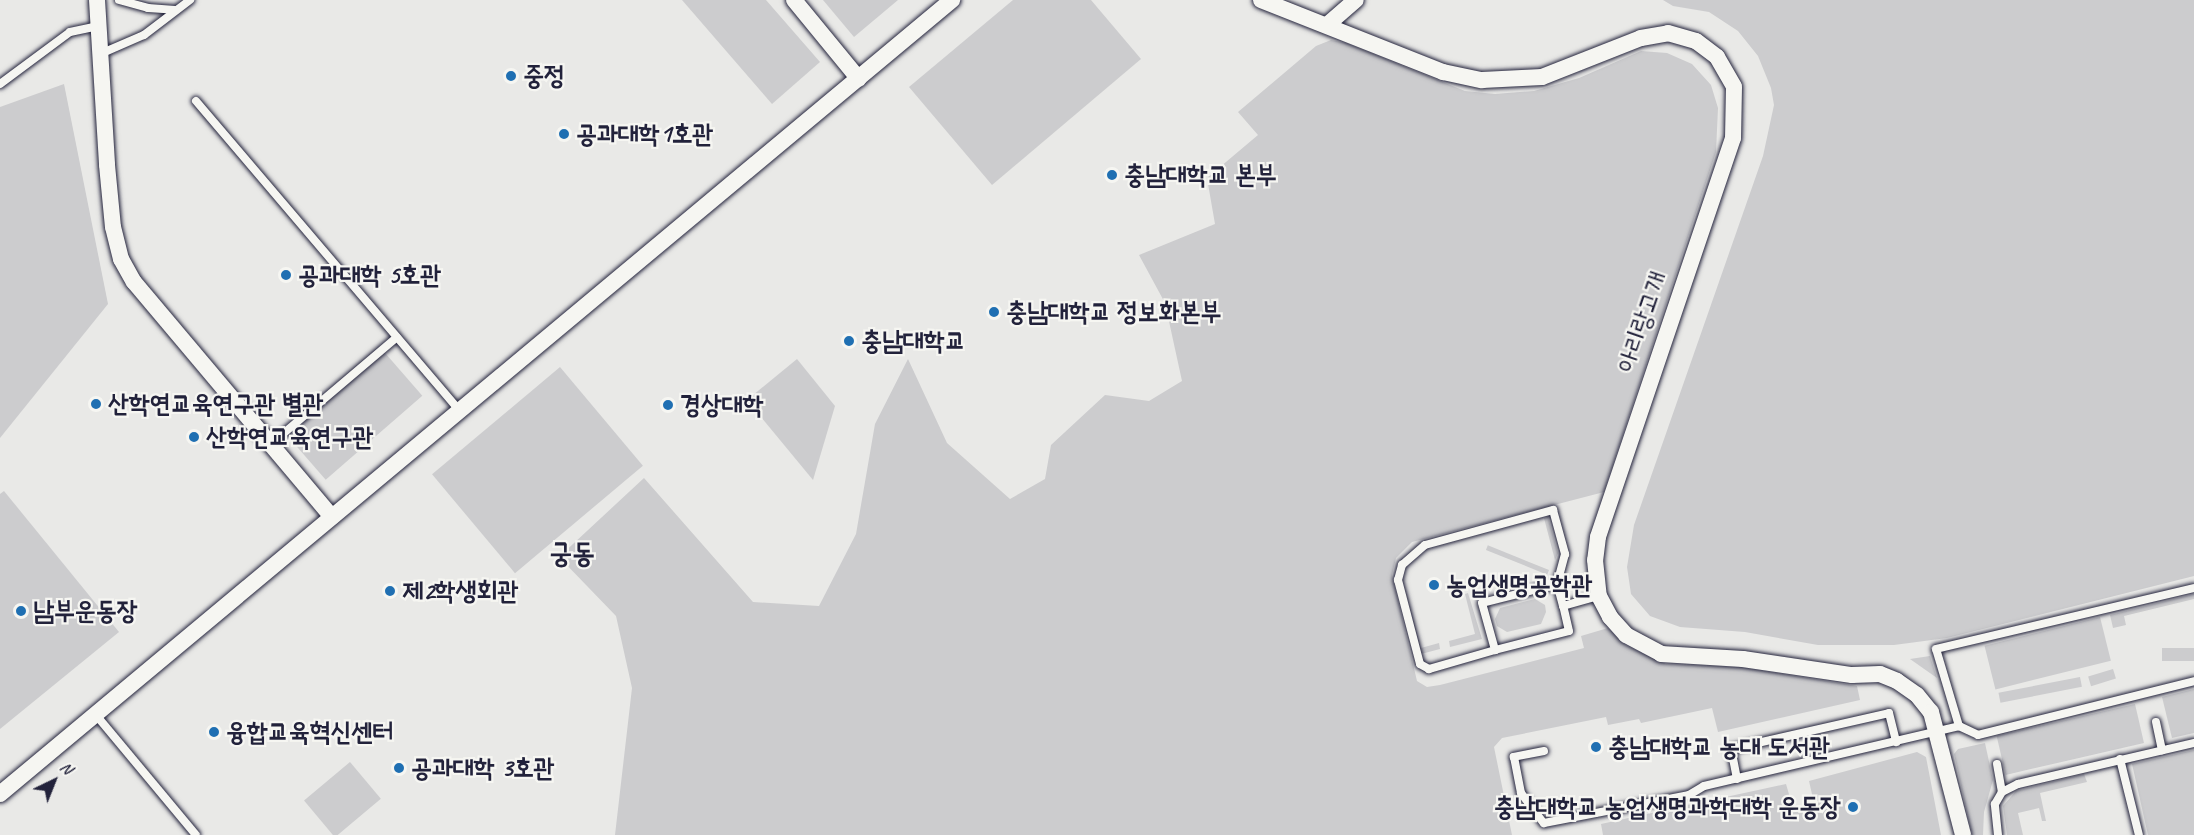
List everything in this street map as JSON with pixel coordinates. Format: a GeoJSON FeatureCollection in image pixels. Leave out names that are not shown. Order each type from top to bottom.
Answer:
{"type":"FeatureCollection","features":[{"type":"Feature","properties":{"kind":"street"},"geometry":{"type":"LineString","coordinates":[[97,0],[113,227],[121,260],[134,282],[332,517]]}},
{"type":"Feature","properties":{"kind":"street"},"geometry":{"type":"LineString","coordinates":[[794,0],[859,79]]}},
{"type":"Feature","properties":{"kind":"street"},"geometry":{"type":"LineString","coordinates":[[0,794],[952,0]]}},
{"type":"Feature","properties":{"kind":"street","name":"아리랑고개"},"geometry":{"type":"LineString","coordinates":[[1261,0],[1419,62],[1464,77],[1529,79],[1560,72],[1641,38],[1677,34],[1696,41],[1717,57],[1734,87],[1735,125],[1728,156],[1667,324],[1598,537],[1595,560],[1599,596],[1610,617],[1626,635],[1661,654],[1743,659],[1852,675],[1880,674],[1897,681],[1917,695],[1931,712],[1936,733]]}},
{"type":"Feature","properties":{"kind":"street"},"geometry":{"type":"LineString","coordinates":[[1327,25],[1356,0]]}},
{"type":"Feature","properties":{"kind":"street"},"geometry":{"type":"LineString","coordinates":[[1936,733],[1963,835]]}},
{"type":"Feature","properties":{"kind":"lane"},"geometry":{"type":"LineString","coordinates":[[119,0],[148,8],[175,10]]}},
{"type":"Feature","properties":{"kind":"lane"},"geometry":{"type":"LineString","coordinates":[[100,54],[144,35],[190,0]]}},
{"type":"Feature","properties":{"kind":"lane"},"geometry":{"type":"LineString","coordinates":[[0,84],[70,32],[98,26]]}},
{"type":"Feature","properties":{"kind":"lane"},"geometry":{"type":"LineString","coordinates":[[196,100],[459,410]]}},
{"type":"Feature","properties":{"kind":"lane"},"geometry":{"type":"LineString","coordinates":[[271,444],[397,337]]}},
{"type":"Feature","properties":{"kind":"lane"},"geometry":{"type":"LineString","coordinates":[[1553,510],[1565,554],[1557,584],[1569,631],[1428,669],[1420,664],[1398,580],[1402,565],[1425,545],[1553,510]]}},
{"type":"Feature","properties":{"kind":"lane"},"geometry":{"type":"LineString","coordinates":[[1495,650],[1482,603],[1557,584]]}},
{"type":"Feature","properties":{"kind":"lane"},"geometry":{"type":"LineString","coordinates":[[1959,726],[1936,649],[2194,588]]}},
{"type":"Feature","properties":{"kind":"lane"},"geometry":{"type":"LineString","coordinates":[[1563,606],[1599,596]]}},
{"type":"Feature","properties":{"kind":"lane"},"geometry":{"type":"LineString","coordinates":[[1544,751],[1514,757],[1521,793],[1544,823],[1689,795],[1704,786],[1959,726],[1978,735],[2194,681]]}},
{"type":"Feature","properties":{"kind":"lane"},"geometry":{"type":"LineString","coordinates":[[1737,779],[1731,749],[1889,713],[1896,742]]}},
{"type":"Feature","properties":{"kind":"lane"},"geometry":{"type":"LineString","coordinates":[[96,715],[196,835]]}},
{"type":"Feature","properties":{"kind":"lane"},"geometry":{"type":"LineString","coordinates":[[2156,722],[2162,750]]}},
{"type":"Feature","properties":{"kind":"lane"},"geometry":{"type":"LineString","coordinates":[[1998,835],[1995,804],[2002,792],[2018,784],[2194,743]]}},
{"type":"Feature","properties":{"kind":"lane"},"geometry":{"type":"LineString","coordinates":[[2120,759],[2139,835]]}},
{"type":"Feature","properties":{"kind":"lane"},"geometry":{"type":"LineString","coordinates":[[1997,764],[2002,792]]}},
{"type":"Feature","properties":{"kind":"shaded area"},"geometry":{"type":"Polygon","coordinates":[[[682,0],[766,0],[820,62],[772,104],[682,0]]]}},
{"type":"Feature","properties":{"kind":"shaded area"},"geometry":{"type":"Polygon","coordinates":[[[823,0],[898,0],[854,37],[823,0]]]}},
{"type":"Feature","properties":{"kind":"shaded area"},"geometry":{"type":"Polygon","coordinates":[[[1013,0],[1091,0],[1141,59],[992,185],[909,87],[1013,0]]]}},
{"type":"Feature","properties":{"kind":"shaded area"},"geometry":{"type":"Polygon","coordinates":[[[1663,0],[2194,0],[2194,576],[1947,638],[1894,645],[1818,645],[1745,632],[1680,627],[1650,616],[1631,594],[1627,567],[1634,525],[1763,156],[1774,105],[1771,88],[1758,56],[1738,31],[1709,12],[1673,6],[1663,0]]]}},
{"type":"Feature","properties":{"kind":"shaded area"},"geometry":{"type":"Polygon","coordinates":[[[1331,40],[1346,43],[1465,91],[1495,94],[1534,91],[1579,78],[1641,51],[1667,53],[1692,64],[1711,85],[1718,108],[1716,152],[1604,492],[1412,542],[1396,558],[1392,575],[1417,681],[1427,687],[1440,685],[1584,648],[1581,636],[1608,628],[1625,645],[1666,664],[1740,667],[1857,686],[1860,700],[1718,732],[1712,708],[1641,723],[1639,719],[1608,725],[1606,717],[1502,738],[1494,747],[1512,835],[615,835],[632,688],[616,616],[559,557],[644,478],[753,602],[819,606],[856,534],[875,424],[908,359],[947,443],[1010,499],[1045,479],[1051,445],[1105,395],[1149,401],[1182,381],[1165,303],[1139,255],[1215,224],[1207,178],[1258,135],[1238,112],[1316,46],[1331,40]]]}},
{"type":"Feature","properties":{"kind":"shaded area"},"geometry":{"type":"Polygon","coordinates":[[[64,84],[108,304],[0,438],[0,107],[64,84]]]}},
{"type":"Feature","properties":{"kind":"shaded area"},"geometry":{"type":"Polygon","coordinates":[[[379,346],[422,396],[326,480],[282,430],[379,346]]]}},
{"type":"Feature","properties":{"kind":"shaded area"},"geometry":{"type":"Polygon","coordinates":[[[797,359],[835,406],[813,480],[747,400],[797,359]]]}},
{"type":"Feature","properties":{"kind":"shaded area"},"geometry":{"type":"Polygon","coordinates":[[[560,367],[643,466],[515,573],[432,474],[560,367]]]}},
{"type":"Feature","properties":{"kind":"shaded area"},"geometry":{"type":"Polygon","coordinates":[[[4,491],[119,632],[0,729],[0,494],[4,491]]]}},
{"type":"Feature","properties":{"kind":"shaded area"},"geometry":{"type":"Polygon","coordinates":[[[1548,517],[1558,553],[1555,560],[1544,518],[1548,517]]]}},
{"type":"Feature","properties":{"kind":"shaded area"},"geometry":{"type":"Polygon","coordinates":[[[1488,545],[1549,570],[1547,575],[1486,550],[1488,545]]]}},
{"type":"Feature","properties":{"kind":"shaded area"},"geometry":{"type":"Polygon","coordinates":[[[1403,579],[1421,648],[1439,643],[1440,649],[1421,654],[1403,579]]]}},
{"type":"Feature","properties":{"kind":"shaded area"},"geometry":{"type":"Polygon","coordinates":[[[1468,593],[1482,639],[1450,647],[1449,641],[1475,634],[1465,594],[1468,593]]]}},
{"type":"Feature","properties":{"kind":"shaded area"},"geometry":{"type":"Polygon","coordinates":[[[2194,594],[2194,599],[2124,616],[2126,625],[2113,628],[2110,615],[2194,594]]]}},
{"type":"Feature","properties":{"kind":"shaded area"},"geometry":{"type":"Polygon","coordinates":[[[1535,599],[1545,605],[1546,612],[1541,624],[1507,632],[1497,626],[1495,619],[1500,608],[1535,599]]]}},
{"type":"Feature","properties":{"kind":"shaded area"},"geometry":{"type":"Polygon","coordinates":[[[2100,617],[2111,661],[1995,689],[1985,646],[2100,617]]]}},
{"type":"Feature","properties":{"kind":"shaded area"},"geometry":{"type":"Polygon","coordinates":[[[2162,648],[2194,648],[2194,661],[2162,661],[2162,648]]]}},
{"type":"Feature","properties":{"kind":"shaded area"},"geometry":{"type":"Polygon","coordinates":[[[1930,656],[1937,678],[1910,659],[1930,656]]]}},
{"type":"Feature","properties":{"kind":"shaded area"},"geometry":{"type":"Polygon","coordinates":[[[2113,669],[2116,679],[2091,686],[2088,677],[2113,669]]]}},
{"type":"Feature","properties":{"kind":"shaded area"},"geometry":{"type":"Polygon","coordinates":[[[2080,677],[2082,687],[2000,703],[1999,693],[2080,677]]]}},
{"type":"Feature","properties":{"kind":"shaded area"},"geometry":{"type":"Polygon","coordinates":[[[2194,689],[2194,733],[2172,738],[2162,697],[2194,689]]]}},
{"type":"Feature","properties":{"kind":"shaded area"},"geometry":{"type":"Polygon","coordinates":[[[2135,704],[2144,743],[2006,775],[1997,736],[2135,704]]]}},
{"type":"Feature","properties":{"kind":"shaded area"},"geometry":{"type":"Polygon","coordinates":[[[1985,743],[1993,780],[1984,812],[1983,835],[1972,835],[1954,754],[1958,749],[1985,743]]]}},
{"type":"Feature","properties":{"kind":"shaded area"},"geometry":{"type":"Polygon","coordinates":[[[2194,750],[2194,835],[2148,835],[2132,764],[2194,750]]]}},
{"type":"Feature","properties":{"kind":"shaded area"},"geometry":{"type":"Polygon","coordinates":[[[1917,752],[1926,757],[1941,835],[1603,835],[1601,824],[1786,784],[1793,808],[1814,803],[1809,781],[1917,752]]]}},
{"type":"Feature","properties":{"kind":"shaded area"},"geometry":{"type":"Polygon","coordinates":[[[350,762],[381,799],[338,835],[333,835],[304,801],[350,762]]]}},
{"type":"Feature","properties":{"kind":"shaded area"},"geometry":{"type":"Polygon","coordinates":[[[2084,774],[2087,782],[2040,793],[2046,821],[2042,821],[2039,808],[2018,813],[2023,835],[2007,835],[2003,806],[2016,791],[2084,774]]]}},
{"type":"Feature","properties":{"kind":"place","name":"중정"},"geometry":{"type":"Point","coordinates":[511,76]}},
{"type":"Feature","properties":{"kind":"place","name":"공과대학1호관"},"geometry":{"type":"Point","coordinates":[564,134]}},
{"type":"Feature","properties":{"kind":"place","name":"충남대학교 본부"},"geometry":{"type":"Point","coordinates":[1112,175]}},
{"type":"Feature","properties":{"kind":"place","name":"공과대학 5호관"},"geometry":{"type":"Point","coordinates":[286,275]}},
{"type":"Feature","properties":{"kind":"place","name":"충남대학교 정보화본부"},"geometry":{"type":"Point","coordinates":[994,312]}},
{"type":"Feature","properties":{"kind":"place","name":"충남대학교"},"geometry":{"type":"Point","coordinates":[849,341]}},
{"type":"Feature","properties":{"kind":"place","name":"산학연교육연구관 별관"},"geometry":{"type":"Point","coordinates":[96,404]}},
{"type":"Feature","properties":{"kind":"place","name":"경상대학"},"geometry":{"type":"Point","coordinates":[668,405]}},
{"type":"Feature","properties":{"kind":"place","name":"산학연교육연구관"},"geometry":{"type":"Point","coordinates":[194,437]}},
{"type":"Feature","properties":{"kind":"place","name":"농업생명공학관"},"geometry":{"type":"Point","coordinates":[1434,585]}},
{"type":"Feature","properties":{"kind":"place","name":"제2학생회관"},"geometry":{"type":"Point","coordinates":[390,591]}},
{"type":"Feature","properties":{"kind":"place","name":"남부운동장"},"geometry":{"type":"Point","coordinates":[21,611]}},
{"type":"Feature","properties":{"kind":"place","name":"융합교육혁신센터"},"geometry":{"type":"Point","coordinates":[214,732]}},
{"type":"Feature","properties":{"kind":"place","name":"충남대학교 농대 도서관"},"geometry":{"type":"Point","coordinates":[1596,747]}},
{"type":"Feature","properties":{"kind":"place","name":"공과대학 3호관"},"geometry":{"type":"Point","coordinates":[399,768]}},
{"type":"Feature","properties":{"kind":"place","name":"충남대학교 농업생명과학대학 운동장"},"geometry":{"type":"Point","coordinates":[1853,807]}},
{"type":"Feature","properties":{"kind":"district","name":"궁동"},"geometry":{"type":"Point","coordinates":[572,553]}}]}
